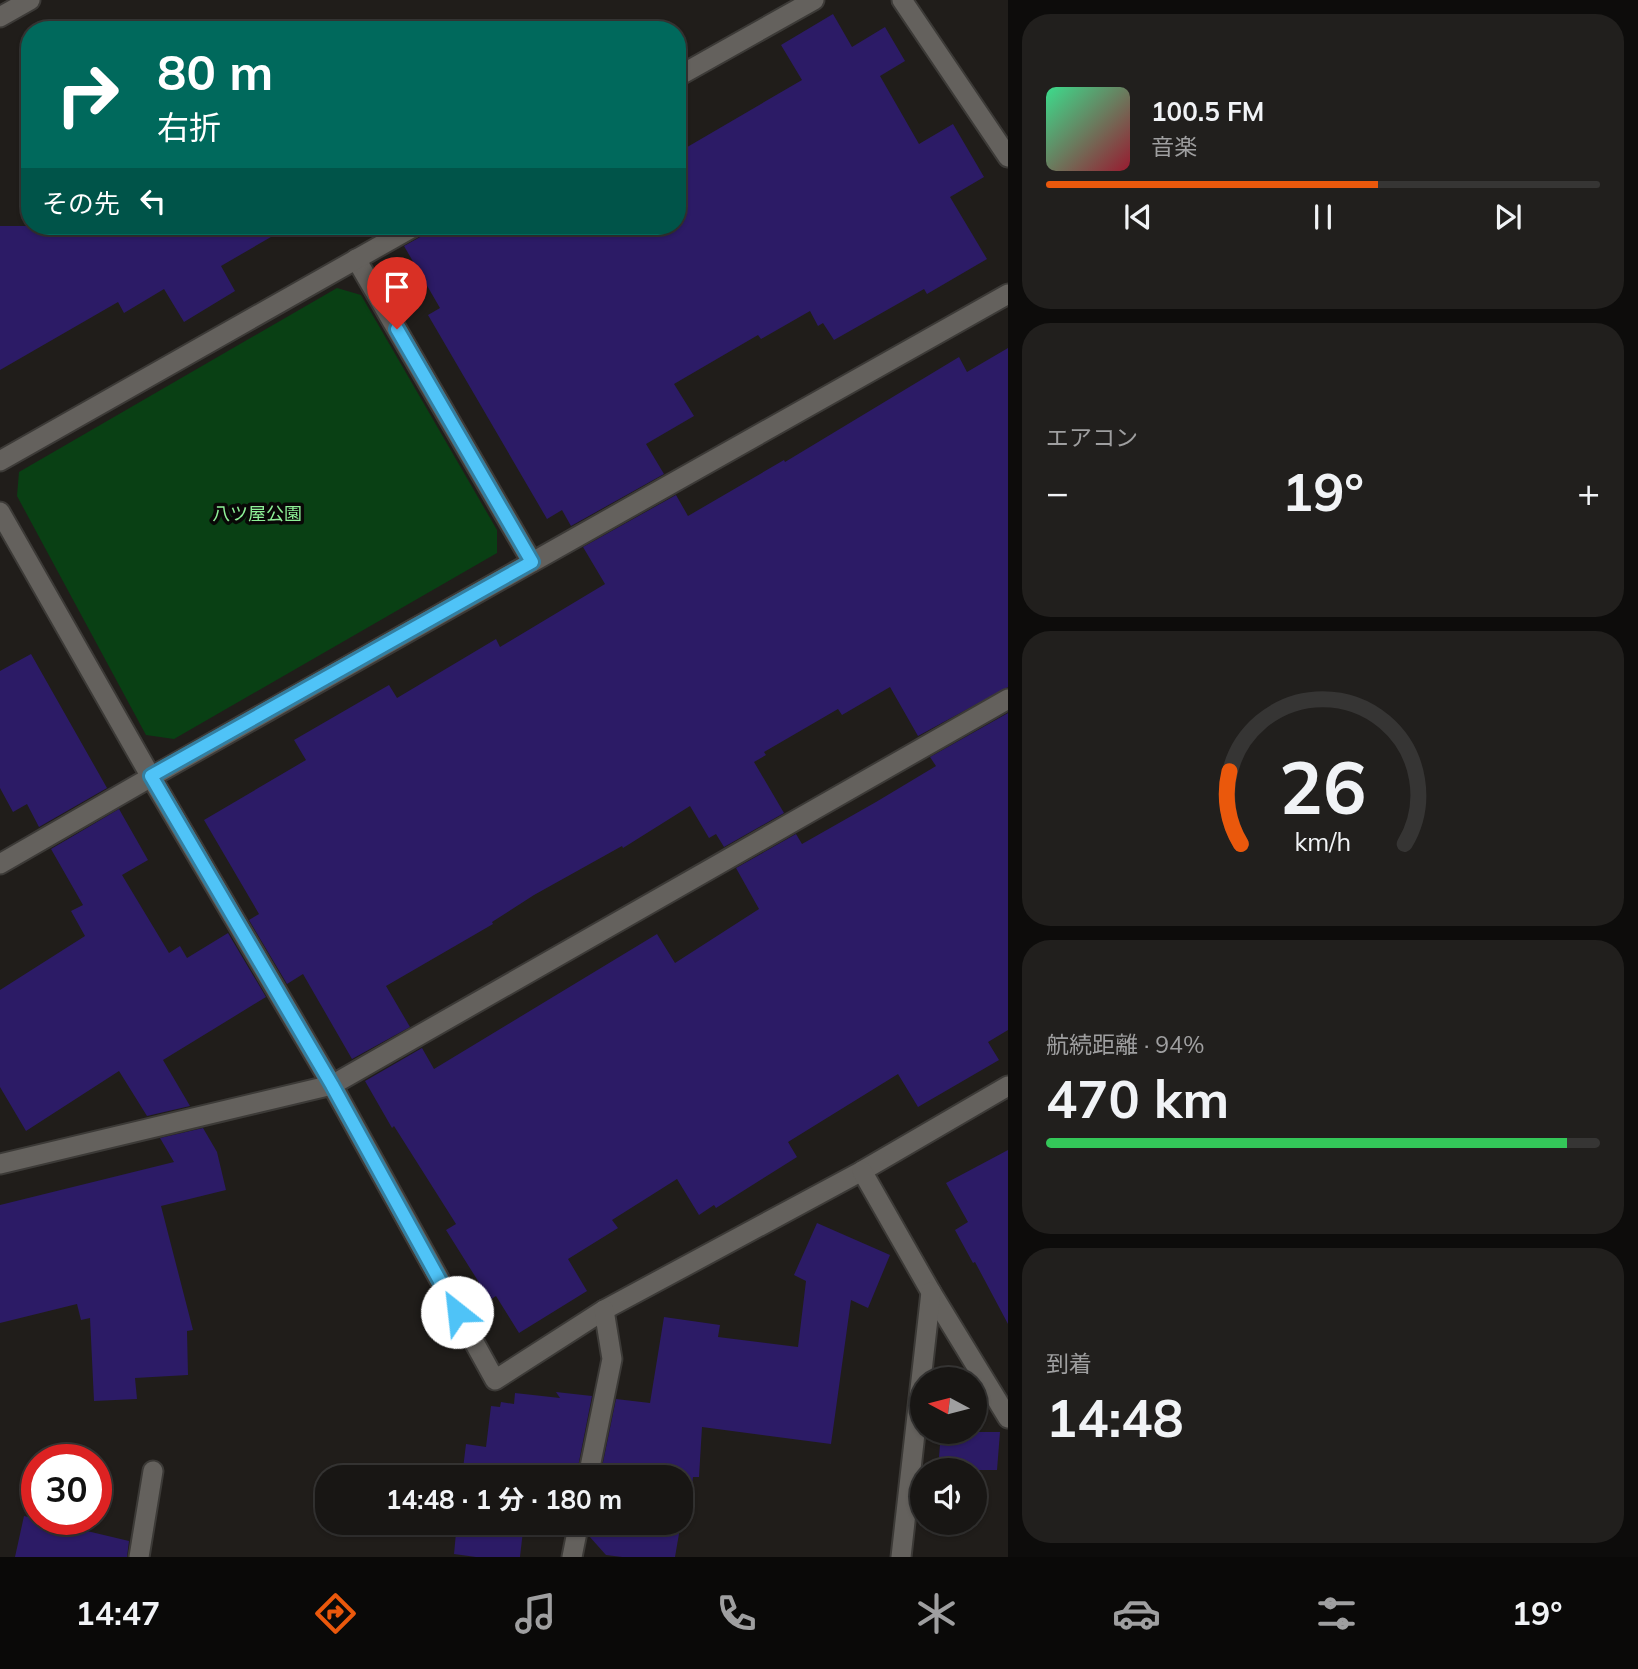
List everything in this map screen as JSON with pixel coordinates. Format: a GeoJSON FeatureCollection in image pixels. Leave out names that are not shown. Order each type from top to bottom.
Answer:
{"type":"FeatureCollection","features":[{"type":"Feature","properties":{"kind":"street"},"geometry":{"type":"LineString","coordinates":[[0,16],[30,0]]}},
{"type":"Feature","properties":{"kind":"street"},"geometry":{"type":"LineString","coordinates":[[686,73],[814,0]]}},
{"type":"Feature","properties":{"kind":"street"},"geometry":{"type":"LineString","coordinates":[[902,0],[1008,157]]}},
{"type":"Feature","properties":{"kind":"street"},"geometry":{"type":"LineString","coordinates":[[0,461],[399,235]]}},
{"type":"Feature","properties":{"kind":"street"},"geometry":{"type":"LineString","coordinates":[[356,259],[532,562]]}},
{"type":"Feature","properties":{"kind":"street"},"geometry":{"type":"LineString","coordinates":[[0,864],[151,776],[1008,294]]}},
{"type":"Feature","properties":{"kind":"street"},"geometry":{"type":"LineString","coordinates":[[0,512],[332,1085],[495,1380],[604,1310],[862,1171],[1008,1086]]}},
{"type":"Feature","properties":{"kind":"street"},"geometry":{"type":"LineString","coordinates":[[0,1164],[332,1085],[1008,699]]}},
{"type":"Feature","properties":{"kind":"street"},"geometry":{"type":"LineString","coordinates":[[862,1171],[931,1292],[1008,1418]]}},
{"type":"Feature","properties":{"kind":"street"},"geometry":{"type":"LineString","coordinates":[[901,1557],[931,1292]]}},
{"type":"Feature","properties":{"kind":"street"},"geometry":{"type":"LineString","coordinates":[[590,1465],[612,1359],[604,1310]]}},
{"type":"Feature","properties":{"kind":"street"},"geometry":{"type":"LineString","coordinates":[[139,1557],[153,1471]]}},
{"type":"Feature","properties":{"kind":"street"},"geometry":{"type":"LineString","coordinates":[[572,1557],[576,1535]]}},
{"type":"Feature","properties":{"kind":"green space","name":"八ツ屋公園"},"geometry":{"type":"Polygon","coordinates":[[[337,288],[361,295],[497,530],[497,553],[174,739],[146,735],[17,496],[19,472],[337,288]]]}},
{"type":"Feature","properties":{"kind":"building"},"geometry":{"type":"Polygon","coordinates":[[[833,14],[852,47],[885,27],[905,61],[880,76],[919,144],[953,124],[984,177],[950,197],[987,259],[927,294],[924,289],[834,340],[823,323],[818,326],[810,311],[761,339],[758,335],[674,384],[694,416],[646,444],[664,474],[571,526],[562,510],[547,519],[428,315],[440,308],[404,246],[422,235],[686,235],[686,148],[802,80],[781,45],[833,14]]]}},
{"type":"Feature","properties":{"kind":"building"},"geometry":{"type":"Polygon","coordinates":[[[0,226],[21,226],[21,235],[274,235],[221,266],[235,291],[184,322],[164,289],[124,313],[118,302],[0,370],[0,226]]]}},
{"type":"Feature","properties":{"kind":"building"},"geometry":{"type":"Polygon","coordinates":[[[1008,348],[1008,687],[918,736],[890,687],[842,715],[838,709],[764,752],[766,755],[754,762],[784,813],[724,847],[716,834],[709,838],[690,806],[623,848],[622,846],[534,895],[492,922],[493,924],[386,986],[410,1027],[352,1059],[303,974],[287,984],[249,920],[259,914],[204,820],[306,760],[294,740],[389,685],[397,698],[496,639],[500,647],[605,584],[583,547],[676,495],[688,516],[784,460],[785,462],[959,357],[967,372],[1008,348]]]}},
{"type":"Feature","properties":{"kind":"building"},"geometry":{"type":"Polygon","coordinates":[[[31,654],[107,788],[39,827],[27,804],[13,812],[0,788],[0,671],[31,654]]]}},
{"type":"Feature","properties":{"kind":"building"},"geometry":{"type":"Polygon","coordinates":[[[1008,713],[1008,1030],[988,1042],[999,1060],[918,1107],[898,1074],[788,1142],[797,1157],[716,1208],[714,1205],[699,1215],[677,1179],[612,1220],[618,1228],[568,1259],[587,1291],[519,1333],[496,1296],[490,1300],[446,1230],[456,1224],[394,1126],[392,1128],[365,1081],[422,1048],[434,1069],[657,934],[675,963],[759,909],[736,868],[796,834],[802,844],[876,802],[936,766],[930,757],[1008,713]]]}},
{"type":"Feature","properties":{"kind":"building"},"geometry":{"type":"Polygon","coordinates":[[[119,809],[148,860],[122,875],[169,953],[180,946],[187,958],[228,933],[266,997],[163,1060],[190,1106],[147,1116],[119,1071],[26,1131],[0,1087],[0,990],[85,936],[71,911],[83,905],[51,849],[119,809]]]}},
{"type":"Feature","properties":{"kind":"building"},"geometry":{"type":"Polygon","coordinates":[[[203,1128],[217,1152],[226,1190],[161,1206],[193,1330],[187,1331],[188,1375],[135,1378],[137,1399],[94,1401],[90,1318],[81,1320],[77,1304],[0,1323],[0,1205],[174,1162],[160,1138],[203,1128]]]}},
{"type":"Feature","properties":{"kind":"building"},"geometry":{"type":"Polygon","coordinates":[[[1008,1150],[1008,1324],[955,1230],[968,1222],[946,1183],[1008,1150]]]}},
{"type":"Feature","properties":{"kind":"building"},"geometry":{"type":"Polygon","coordinates":[[[817,1223],[890,1255],[868,1308],[851,1300],[831,1444],[702,1427],[699,1477],[693,1477],[693,1465],[602,1465],[616,1399],[650,1403],[664,1317],[720,1325],[718,1337],[798,1347],[806,1281],[794,1275],[817,1223]]]}},
{"type":"Feature","properties":{"kind":"building"},"geometry":{"type":"Polygon","coordinates":[[[556,1392],[592,1396],[578,1465],[463,1465],[466,1444],[486,1447],[491,1406],[500,1407],[501,1402],[514,1404],[515,1393],[560,1398],[556,1392]]]}},
{"type":"Feature","properties":{"kind":"building"},"geometry":{"type":"Polygon","coordinates":[[[987,1432],[1000,1432],[997,1470],[987,1470],[987,1458],[939,1458],[940,1444],[987,1444],[987,1432]]]}},
{"type":"Feature","properties":{"kind":"building"},"geometry":{"type":"Polygon","coordinates":[[[21,1530],[21,1535],[104,1535],[129,1541],[127,1557],[15,1557],[21,1530]]]}},
{"type":"Feature","properties":{"kind":"building"},"geometry":{"type":"Polygon","coordinates":[[[456,1535],[523,1535],[520,1557],[454,1554],[456,1535]]]}},
{"type":"Feature","properties":{"kind":"building"},"geometry":{"type":"Polygon","coordinates":[[[679,1535],[675,1557],[606,1555],[589,1536],[679,1535]]]}},
{"type":"Feature","properties":{"kind":"route"},"geometry":{"type":"LineString","coordinates":[[397,329],[532,562],[151,776],[332,1085],[457,1312]]}}]}
